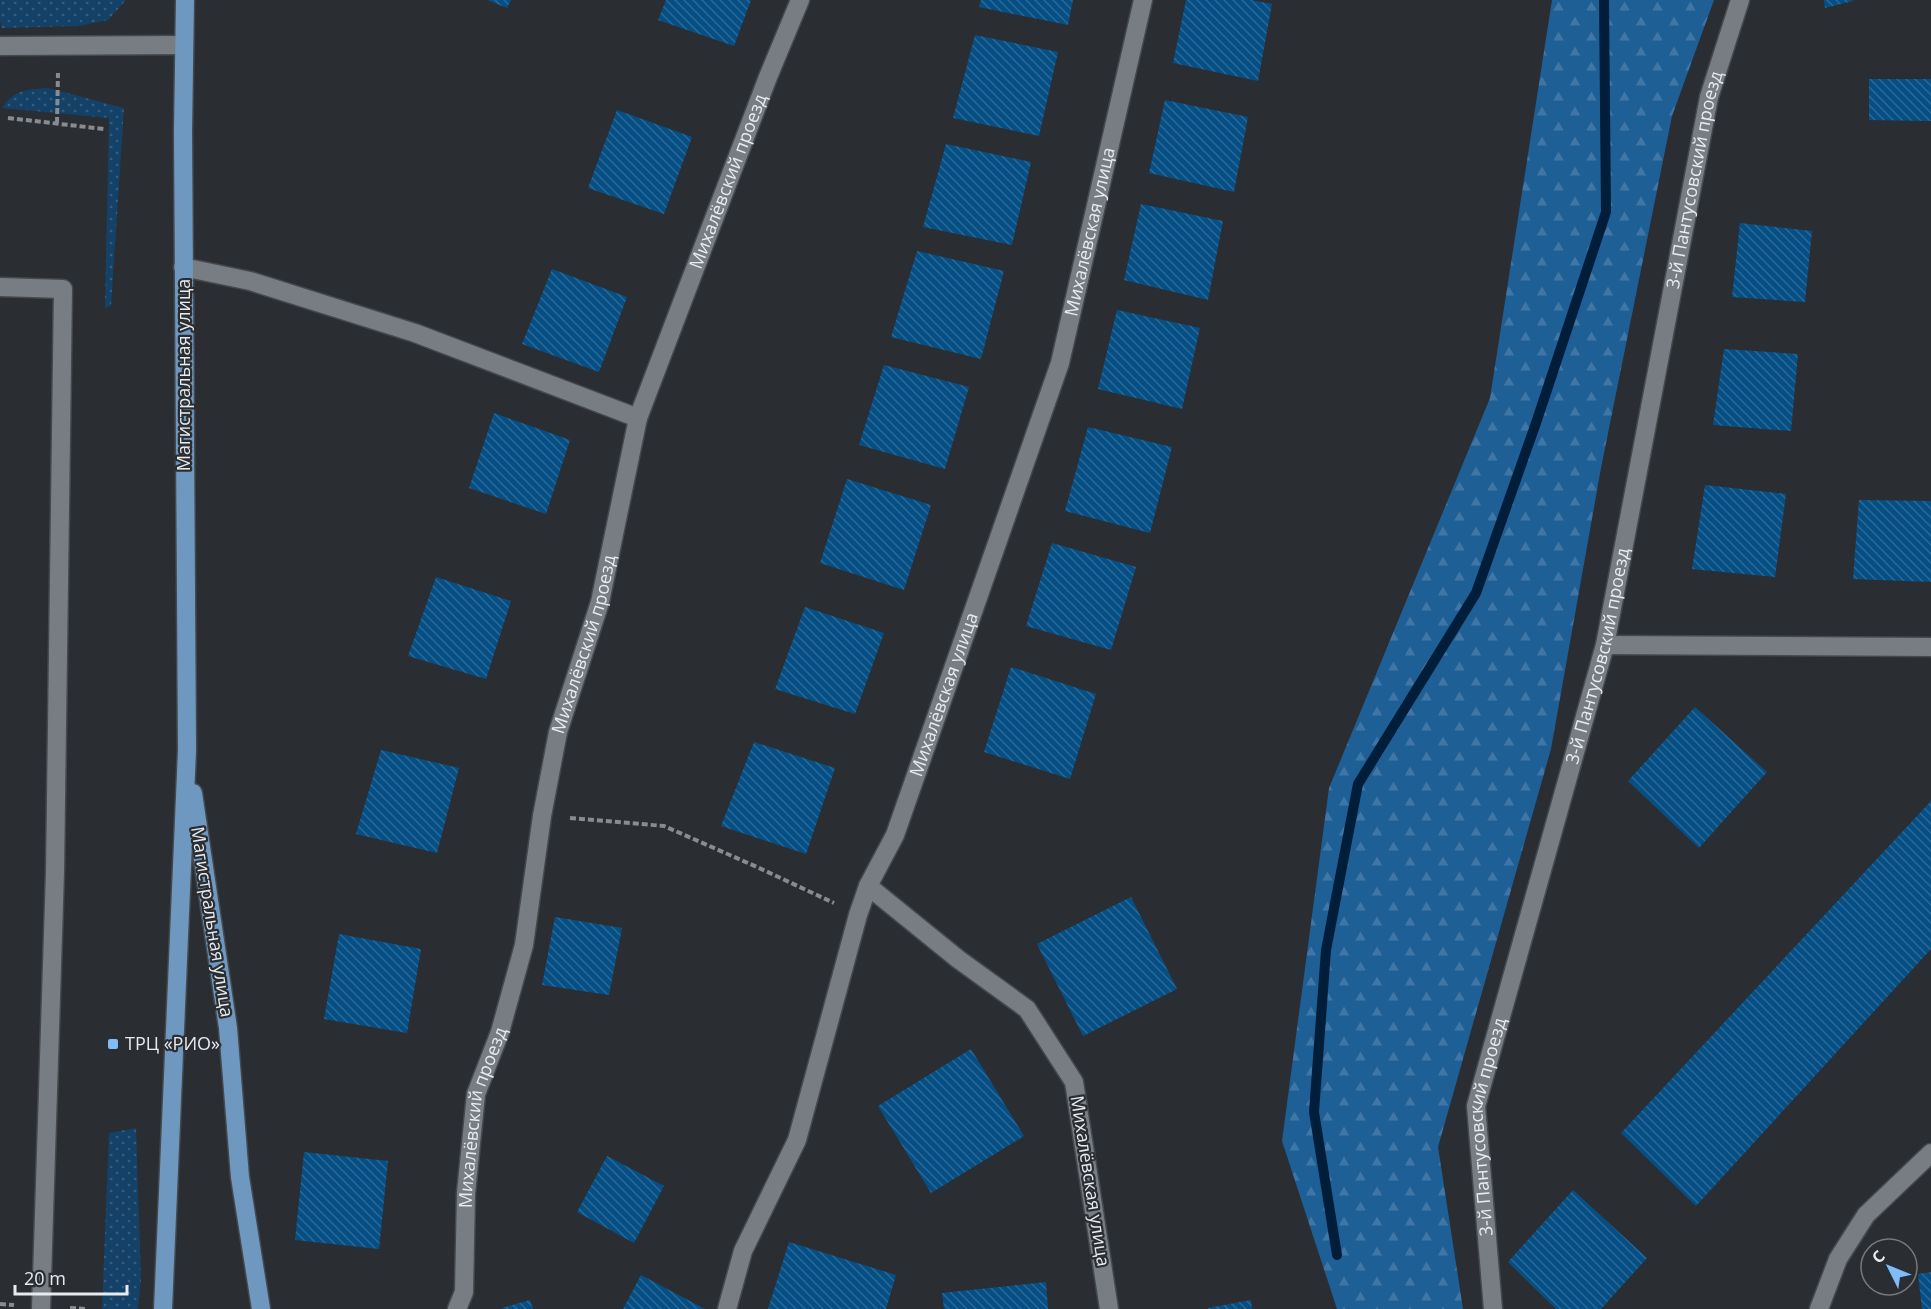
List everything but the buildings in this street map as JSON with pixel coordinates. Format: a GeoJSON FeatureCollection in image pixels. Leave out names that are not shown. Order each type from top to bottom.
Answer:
{"type":"FeatureCollection","features":[{"type":"Feature","properties":{"kind":"highway","name":"Магистральная улица"},"geometry":{"type":"LineString","coordinates":[[163,1309],[187,750],[183,267],[185,0]]}},
{"type":"Feature","properties":{"kind":"highway","name":"Магистральная улица"},"geometry":{"type":"LineString","coordinates":[[187,750],[228,1028],[240,1177],[261,1309]]}},
{"type":"Feature","properties":{"kind":"street","name":"Михалёвский проезд"},"geometry":{"type":"LineString","coordinates":[[457,1309],[464,1292],[466,1193],[476,1094],[500,1032],[524,945],[558,732],[600,602],[638,418],[768,77],[801,0]]}},
{"type":"Feature","properties":{"kind":"street","name":"Михалёвская улица"},"geometry":{"type":"LineString","coordinates":[[1109,1309],[1074,1082],[1027,1009],[958,959],[868,886],[895,835],[1060,363],[1143,0]]}},
{"type":"Feature","properties":{"kind":"street","name":"3-й Пантусовский проезд"},"geometry":{"type":"LineString","coordinates":[[1493,1309],[1476,1106],[1605,645],[1709,97],[1740,0]]}},
{"type":"Feature","properties":{"kind":"street"},"geometry":{"type":"LineString","coordinates":[[0,46],[184,45]]}},
{"type":"Feature","properties":{"kind":"street"},"geometry":{"type":"LineString","coordinates":[[183,267],[250,281],[415,333],[638,418]]}},
{"type":"Feature","properties":{"kind":"street"},"geometry":{"type":"LineString","coordinates":[[0,287],[63,289],[55,872],[41,1309]]}},
{"type":"Feature","properties":{"kind":"street"},"geometry":{"type":"LineString","coordinates":[[1605,645],[1931,647]]}},
{"type":"Feature","properties":{"kind":"street"},"geometry":{"type":"LineString","coordinates":[[727,1309],[743,1251],[797,1140],[858,915],[868,886]]}},
{"type":"Feature","properties":{"kind":"street"},"geometry":{"type":"LineString","coordinates":[[1819,1309],[1838,1259],[1866,1215],[1931,1152]]}},
{"type":"Feature","properties":{"kind":"path"},"geometry":{"type":"LineString","coordinates":[[57,123],[59,46]]}},
{"type":"Feature","properties":{"kind":"path"},"geometry":{"type":"LineString","coordinates":[[8,118],[104,129]]}},
{"type":"Feature","properties":{"kind":"path"},"geometry":{"type":"LineString","coordinates":[[543,816],[664,826],[858,915]]}},
{"type":"Feature","properties":{"kind":"shaded area"},"geometry":{"type":"Polygon","coordinates":[[[0,0],[126,0],[108,20],[78,26],[2,28],[0,0]]]}},
{"type":"Feature","properties":{"kind":"shaded area"},"geometry":{"type":"Polygon","coordinates":[[[48,88],[124,108],[111,306],[105,308],[109,118],[2,108],[16,94],[27,90],[48,88]]]}},
{"type":"Feature","properties":{"kind":"shaded area"},"geometry":{"type":"Polygon","coordinates":[[[136,1128],[141,1279],[138,1309],[102,1309],[109,1133],[136,1128]]]}},
{"type":"Feature","properties":{"kind":"green space"},"geometry":{"type":"Polygon","coordinates":[[[1552,0],[1714,0],[1672,116],[1601,468],[1551,749],[1438,1147],[1463,1309],[1337,1309],[1282,1141],[1329,788],[1490,398],[1552,0]]]}},
{"type":"Feature","properties":{"kind":"waterway"},"geometry":{"type":"LineString","coordinates":[[1337,1255],[1314,1112],[1326,950],[1358,784],[1476,593],[1536,423],[1606,212],[1604,0]]}},
{"type":"Feature","properties":{"kind":"place","name":"ТРЦ «РИО»"},"geometry":{"type":"Point","coordinates":[113,1044]}}]}
